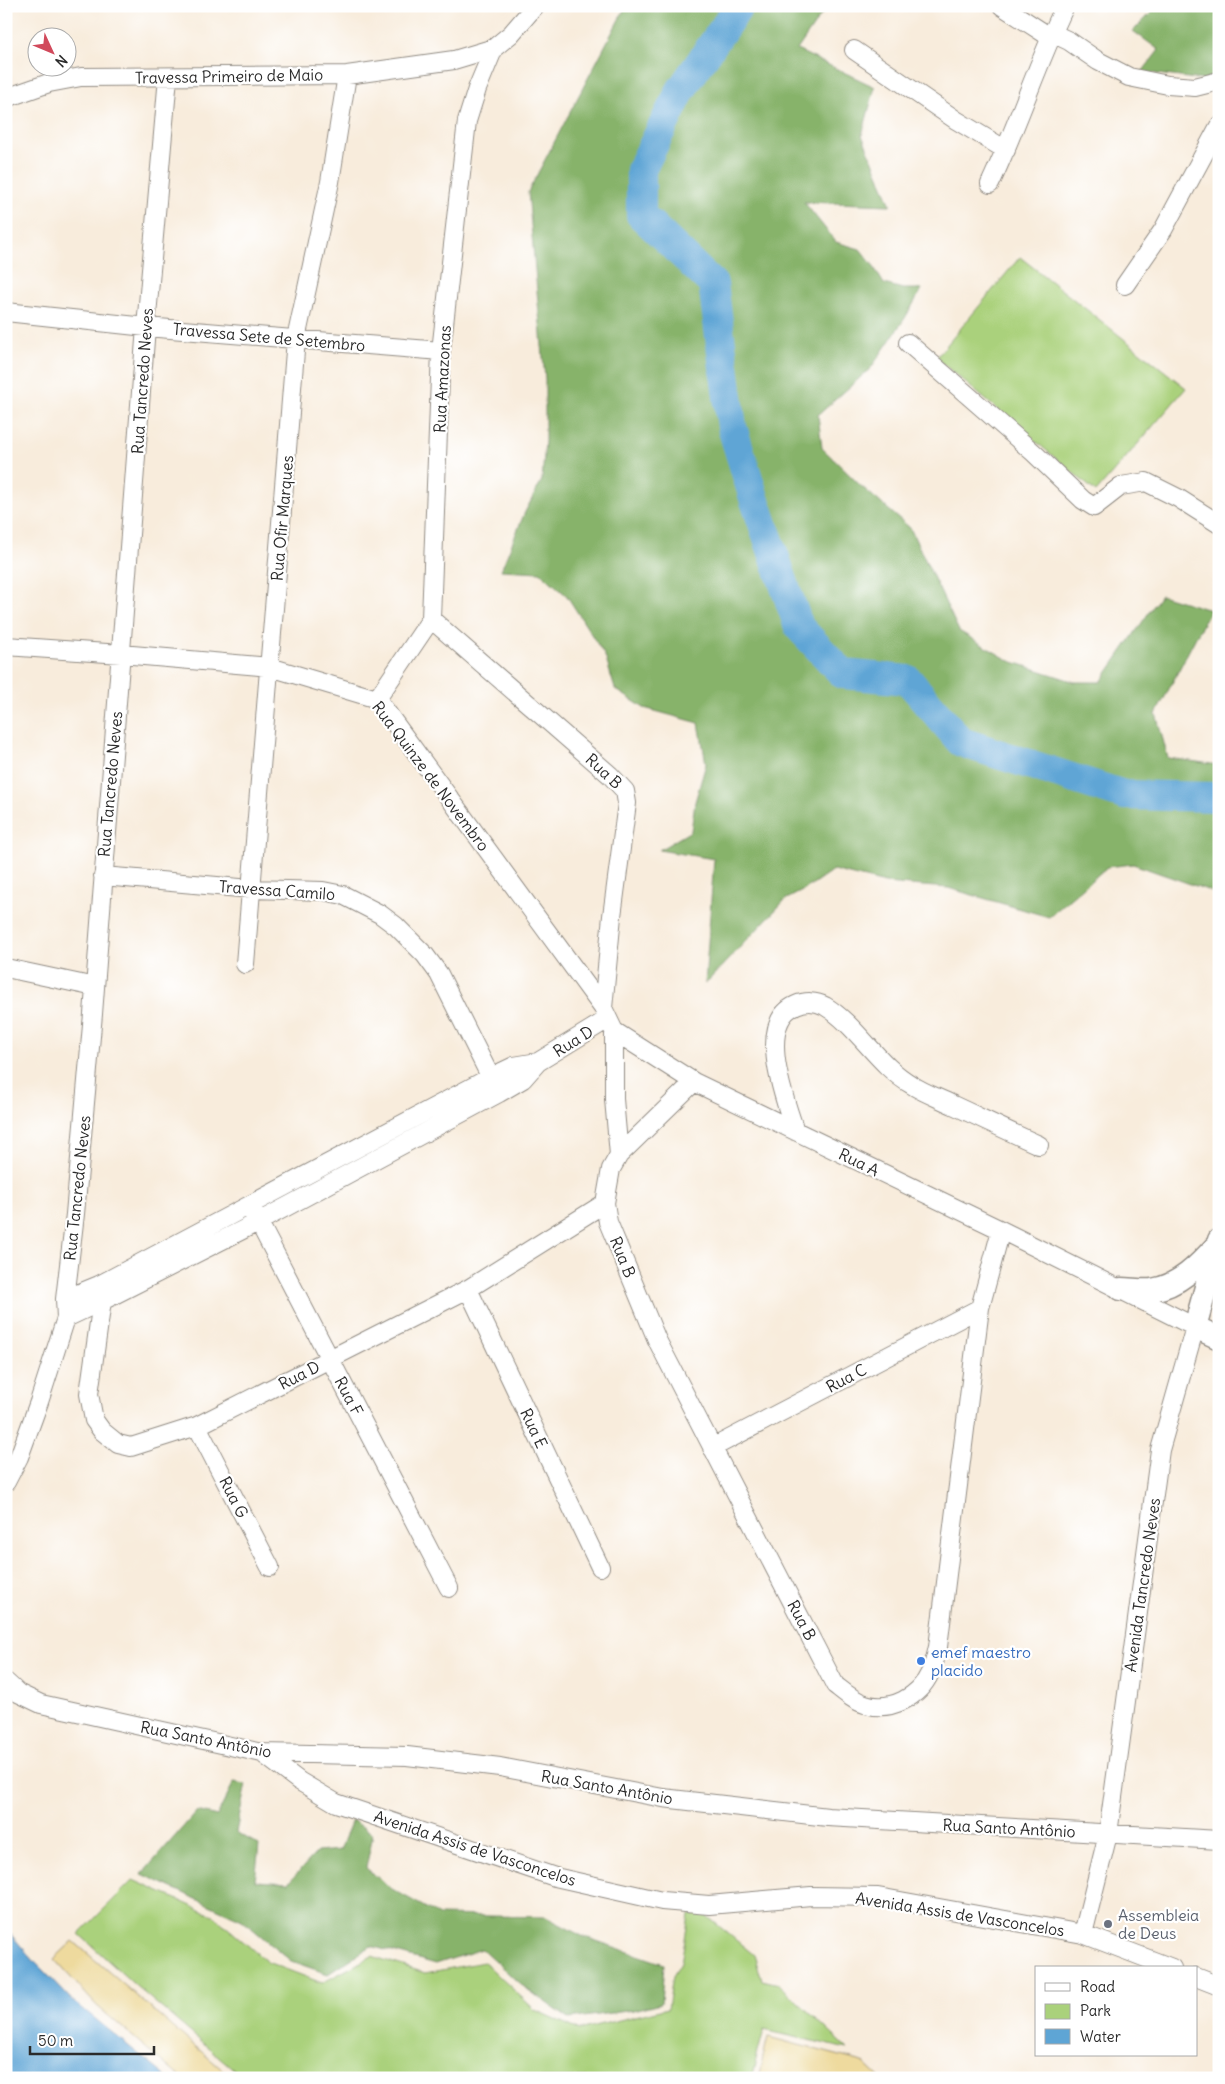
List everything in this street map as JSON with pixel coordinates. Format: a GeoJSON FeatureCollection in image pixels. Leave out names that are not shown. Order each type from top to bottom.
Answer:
{"type":"FeatureCollection","features":[{"type":"Feature","properties":{"kind":"street"},"geometry":{"type":"LineString","coordinates":[[494,48],[511,34],[535,6]]}},
{"type":"Feature","properties":{"kind":"street"},"geometry":{"type":"LineString","coordinates":[[1002,6],[1051,35],[1069,41],[1098,61],[1129,77],[1168,85],[1195,87],[1219,81]]}},
{"type":"Feature","properties":{"kind":"street"},"geometry":{"type":"LineString","coordinates":[[990,184],[1006,150],[1051,35],[1065,6]]}},
{"type":"Feature","properties":{"kind":"street","name":"Travessa Primeiro de Maio"},"geometry":{"type":"LineString","coordinates":[[6,98],[49,83],[82,78],[347,75],[454,60],[494,48]]}},
{"type":"Feature","properties":{"kind":"street","name":"Rua Amazonas"},"geometry":{"type":"LineString","coordinates":[[431,619],[441,351],[467,121],[477,89],[494,48]]}},
{"type":"Feature","properties":{"kind":"street"},"geometry":{"type":"LineString","coordinates":[[854,50],[956,120],[1006,150]]}},
{"type":"Feature","properties":{"kind":"street","name":"Rua Ofir Marques"},"geometry":{"type":"LineString","coordinates":[[245,964],[296,339],[330,182],[347,75]]}},
{"type":"Feature","properties":{"kind":"street","name":"Rua Tancredo Neves"},"geometry":{"type":"LineString","coordinates":[[6,1482],[19,1456],[39,1402],[66,1318],[65,1299],[75,1214],[95,987],[146,327],[168,77]]}},
{"type":"Feature","properties":{"kind":"street"},"geometry":{"type":"LineString","coordinates":[[1125,285],[1163,230],[1219,126]]}},
{"type":"Feature","properties":{"kind":"street","name":"Travessa Sete de Setembro"},"geometry":{"type":"LineString","coordinates":[[6,312],[146,327],[441,351]]}},
{"type":"Feature","properties":{"kind":"street"},"geometry":{"type":"LineString","coordinates":[[908,342],[1094,507],[1121,486],[1146,482],[1178,498],[1219,524]]}},
{"type":"Feature","properties":{"kind":"street"},"geometry":{"type":"LineString","coordinates":[[376,699],[431,619]]}},
{"type":"Feature","properties":{"kind":"street","name":"Rua B"},"geometry":{"type":"LineString","coordinates":[[431,619],[610,775],[625,791],[627,814],[612,916],[609,1019],[619,1155],[611,1169],[605,1203],[608,1222],[657,1340],[835,1685],[863,1704],[879,1707],[900,1703],[916,1692],[930,1673],[938,1647],[980,1308],[1001,1230]]}},
{"type":"Feature","properties":{"kind":"street","name":"Rua Quinze de Novembro"},"geometry":{"type":"LineString","coordinates":[[6,646],[270,667],[376,699],[609,1019]]}},
{"type":"Feature","properties":{"kind":"street","name":"Travessa Camilo"},"geometry":{"type":"LineString","coordinates":[[103,876],[251,889],[322,891],[343,895],[380,914],[396,926],[425,956],[439,974],[499,1093]]}},
{"type":"Feature","properties":{"kind":"street"},"geometry":{"type":"LineString","coordinates":[[6,968],[95,987]]}},
{"type":"Feature","properties":{"kind":"street"},"geometry":{"type":"LineString","coordinates":[[795,1131],[779,1081],[775,1058],[776,1036],[781,1018],[790,1007],[802,1002],[812,1002],[824,1006],[840,1018],[886,1066],[911,1085],[1038,1145]]}},
{"type":"Feature","properties":{"kind":"street","name":"Rua D"},"geometry":{"type":"LineString","coordinates":[[65,1299],[101,1293],[258,1222],[499,1093],[523,1079],[538,1062],[609,1019]]}},
{"type":"Feature","properties":{"kind":"street","name":"Rua A"},"geometry":{"type":"LineString","coordinates":[[609,1019],[694,1082],[1001,1230],[1195,1327]]}},
{"type":"Feature","properties":{"kind":"street","name":"Rua D"},"geometry":{"type":"LineString","coordinates":[[66,1318],[101,1293],[249,1204],[491,1077],[514,1066],[538,1062]]}},
{"type":"Feature","properties":{"kind":"street"},"geometry":{"type":"LineString","coordinates":[[619,1155],[694,1082]]}},
{"type":"Feature","properties":{"kind":"street","name":"Rua D"},"geometry":{"type":"LineString","coordinates":[[101,1293],[89,1394],[90,1407],[94,1420],[102,1431],[118,1444],[131,1447],[197,1426],[468,1289],[605,1203]]}},
{"type":"Feature","properties":{"kind":"street","name":"Rua F"},"geometry":{"type":"LineString","coordinates":[[249,1204],[449,1588]]}},
{"type":"Feature","properties":{"kind":"street"},"geometry":{"type":"LineString","coordinates":[[1121,1289],[1153,1290],[1174,1282],[1198,1266],[1218,1242]]}},
{"type":"Feature","properties":{"kind":"street","name":"Avenida Tancredo Neves"},"geometry":{"type":"LineString","coordinates":[[1084,1934],[1108,1834],[1160,1450],[1195,1327],[1214,1279],[1218,1242]]}},
{"type":"Feature","properties":{"kind":"street","name":"Rua E"},"geometry":{"type":"LineString","coordinates":[[468,1289],[600,1566]]}},
{"type":"Feature","properties":{"kind":"street","name":"Rua C"},"geometry":{"type":"LineString","coordinates":[[712,1448],[980,1308]]}},
{"type":"Feature","properties":{"kind":"street"},"geometry":{"type":"LineString","coordinates":[[1195,1327],[1219,1338]]}},
{"type":"Feature","properties":{"kind":"street","name":"Rua G"},"geometry":{"type":"LineString","coordinates":[[197,1426],[270,1567]]}},
{"type":"Feature","properties":{"kind":"street","name":"Rua Santo Antônio"},"geometry":{"type":"LineString","coordinates":[[6,1682],[18,1693],[41,1704],[262,1753],[407,1756],[500,1767],[663,1798],[809,1815],[1219,1840]]}},
{"type":"Feature","properties":{"kind":"street","name":"Avenida Assis de Vasconcelos"},"geometry":{"type":"LineString","coordinates":[[262,1753],[299,1781],[336,1803],[555,1877],[662,1901],[708,1905],[811,1896],[878,1897],[1084,1934],[1167,1966]]}},
{"type":"Feature","properties":{"kind":"street"},"geometry":{"type":"LineString","coordinates":[[1198,1978],[1219,1986]]}},
{"type":"Feature","properties":{"kind":"green space"},"geometry":{"type":"Polygon","coordinates":[[[626,6],[827,6],[797,50],[875,87],[862,135],[891,205],[804,202],[836,242],[860,249],[884,284],[903,289],[922,289],[871,368],[818,415],[822,448],[861,486],[910,528],[959,631],[1010,661],[1075,682],[1101,682],[1161,595],[1210,610],[1156,714],[1168,758],[1219,765],[1219,894],[1133,864],[1107,867],[1049,917],[948,888],[885,883],[833,870],[804,890],[785,900],[705,984],[714,859],[659,850],[691,831],[695,802],[706,764],[699,723],[644,708],[615,689],[605,656],[567,596],[540,572],[501,570],[525,512],[542,480],[545,441],[545,379],[528,192],[626,6]]]}},
{"type":"Feature","properties":{"kind":"green space"},"geometry":{"type":"Polygon","coordinates":[[[1153,6],[1219,6],[1219,75],[1203,80],[1142,72],[1159,50],[1133,31],[1151,13],[1153,6]]]}},
{"type":"Feature","properties":{"kind":"green space"},"geometry":{"type":"Polygon","coordinates":[[[1020,257],[1186,388],[1096,492],[936,358],[1020,257]]]}},
{"type":"Feature","properties":{"kind":"green space"},"geometry":{"type":"Polygon","coordinates":[[[234,1782],[246,1784],[236,1832],[259,1845],[255,1881],[288,1883],[317,1852],[340,1850],[352,1820],[373,1834],[366,1868],[392,1889],[439,1915],[546,1917],[582,1936],[664,1964],[661,2003],[634,2010],[569,2019],[520,1984],[482,1949],[436,1964],[371,1946],[328,1974],[291,1961],[242,1920],[142,1874],[197,1811],[217,1816],[234,1782]]]}},
{"type":"Feature","properties":{"kind":"green space"},"geometry":{"type":"Polygon","coordinates":[[[133,1880],[214,1916],[267,1962],[322,1983],[372,1956],[425,1973],[484,1962],[535,2010],[579,2030],[668,2008],[673,1976],[681,1963],[689,1915],[702,1912],[754,1955],[762,1980],[779,1984],[848,2049],[764,2030],[751,2078],[244,2078],[137,1987],[79,1934],[133,1880]]]}},
{"type":"Feature","properties":{"kind":"sand"},"geometry":{"type":"Polygon","coordinates":[[[73,1941],[232,2078],[181,2078],[96,2005],[54,1959],[73,1941]]]}},
{"type":"Feature","properties":{"kind":"sand"},"geometry":{"type":"Polygon","coordinates":[[[768,2037],[863,2062],[880,2078],[758,2078],[768,2037]]]}},
{"type":"Feature","properties":{"kind":"water"},"geometry":{"type":"Polygon","coordinates":[[[6,1929],[71,1999],[168,2078],[6,2078],[6,1929]]]}},
{"type":"Feature","properties":{"kind":"waterway"},"geometry":{"type":"LineString","coordinates":[[739,6],[681,90],[641,170],[641,215],[713,284],[732,427],[754,498],[799,627],[843,674],[908,680],[961,742],[1124,795],[1219,797]]}},
{"type":"Feature","properties":{"kind":"place","name":"emef maestro placido"},"geometry":{"type":"Point","coordinates":[921,1661]}},
{"type":"Feature","properties":{"kind":"place","name":"Assembleia de Deus"},"geometry":{"type":"Point","coordinates":[1108,1924]}}]}
